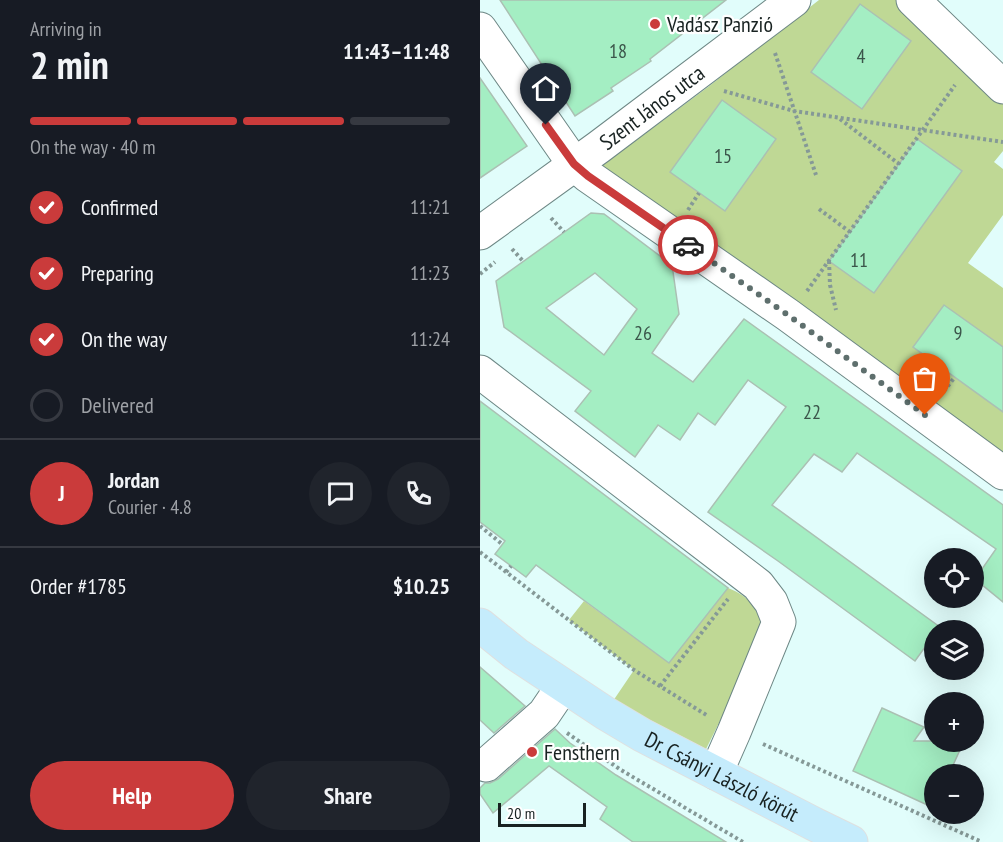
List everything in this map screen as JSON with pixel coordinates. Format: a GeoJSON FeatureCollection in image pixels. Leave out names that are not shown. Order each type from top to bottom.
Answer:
{"type":"FeatureCollection","features":[{"type":"Feature","properties":{"kind":"main road","name":"Dr. Csányi László körút"},"geometry":{"type":"LineString","coordinates":[[480,625],[516,654],[563,686],[642,735],[716,773],[832,838]]}},
{"type":"Feature","properties":{"kind":"street","name":"Szent János utca"},"geometry":{"type":"LineString","coordinates":[[480,233],[599,147],[794,0]]}},
{"type":"Feature","properties":{"kind":"street"},"geometry":{"type":"LineString","coordinates":[[918,2],[1003,87]]}},
{"type":"Feature","properties":{"kind":"street"},"geometry":{"type":"LineString","coordinates":[[480,29],[574,164],[588,176],[788,315],[1003,472]]}},
{"type":"Feature","properties":{"kind":"street"},"geometry":{"type":"LineString","coordinates":[[480,372],[758,585],[786,622],[716,773]]}},
{"type":"Feature","properties":{"kind":"street"},"geometry":{"type":"LineString","coordinates":[[486,765],[544,714],[563,686]]}},
{"type":"Feature","properties":{"kind":"path"},"geometry":{"type":"LineString","coordinates":[[773,49],[816,175]]}},
{"type":"Feature","properties":{"kind":"path"},"geometry":{"type":"LineString","coordinates":[[788,315],[974,58]]}},
{"type":"Feature","properties":{"kind":"path"},"geometry":{"type":"LineString","coordinates":[[719,90],[794,111],[1003,142]]}},
{"type":"Feature","properties":{"kind":"path"},"geometry":{"type":"LineString","coordinates":[[838,117],[899,164]]}},
{"type":"Feature","properties":{"kind":"path"},"geometry":{"type":"LineString","coordinates":[[819,209],[850,232]]}},
{"type":"Feature","properties":{"kind":"path"},"geometry":{"type":"LineString","coordinates":[[512,248],[523,261]]}},
{"type":"Feature","properties":{"kind":"path"},"geometry":{"type":"LineString","coordinates":[[480,526],[502,544]]}},
{"type":"Feature","properties":{"kind":"path"},"geometry":{"type":"LineString","coordinates":[[506,572],[511,566]]}},
{"type":"Feature","properties":{"kind":"path"},"geometry":{"type":"LineString","coordinates":[[660,686],[735,591]]}},
{"type":"Feature","properties":{"kind":"path"},"geometry":{"type":"LineString","coordinates":[[544,714],[573,738],[621,770],[743,842]]}},
{"type":"Feature","properties":{"kind":"green space"},"geometry":{"type":"Polygon","coordinates":[[[819,0],[913,0],[1003,87],[1003,151],[994,162],[1003,169],[1003,215],[968,263],[1003,288],[1003,473],[588,176],[708,87],[819,0]]]}},
{"type":"Feature","properties":{"kind":"green space"},"geometry":{"type":"Polygon","coordinates":[[[728,588],[742,595],[752,605],[764,633],[706,749],[613,701],[634,670],[569,620],[584,601],[669,663],[728,588]]]}},
{"type":"Feature","properties":{"kind":"building"},"geometry":{"type":"Polygon","coordinates":[[[500,0],[726,0],[650,59],[651,61],[611,88],[613,91],[575,116],[500,0]]]}},
{"type":"Feature","properties":{"kind":"building"},"geometry":{"type":"Polygon","coordinates":[[[860,4],[911,41],[862,109],[811,72],[860,4]]]}},
{"type":"Feature","properties":{"kind":"building"},"geometry":{"type":"Polygon","coordinates":[[[480,78],[527,146],[480,178],[480,78]]]}},
{"type":"Feature","properties":{"kind":"building"},"geometry":{"type":"Polygon","coordinates":[[[722,100],[776,139],[725,211],[670,172],[722,100]]]}},
{"type":"Feature","properties":{"kind":"building"},"geometry":{"type":"Polygon","coordinates":[[[917,139],[962,171],[874,293],[829,261],[917,139]]]}},
{"type":"Feature","properties":{"kind":"building"},"geometry":{"type":"Polygon","coordinates":[[[591,213],[604,214],[672,265],[679,314],[652,353],[693,382],[744,319],[1003,505],[1003,602],[984,586],[984,566],[996,549],[857,453],[842,472],[814,454],[772,505],[930,620],[924,620],[924,648],[915,661],[708,512],[786,407],[748,380],[715,425],[698,413],[680,440],[658,425],[635,457],[575,411],[591,391],[504,327],[496,281],[591,213]],[[595,273],[546,308],[604,355],[637,309],[595,273]]]}},
{"type":"Feature","properties":{"kind":"building"},"geometry":{"type":"Polygon","coordinates":[[[944,305],[1003,347],[1003,412],[913,347],[944,305]]]}},
{"type":"Feature","properties":{"kind":"building"},"geometry":{"type":"Polygon","coordinates":[[[480,401],[728,588],[669,663],[536,565],[526,577],[495,554],[505,541],[480,522],[480,401]]]}},
{"type":"Feature","properties":{"kind":"building"},"geometry":{"type":"Polygon","coordinates":[[[480,667],[525,706],[494,733],[480,720],[480,667]]]}},
{"type":"Feature","properties":{"kind":"building"},"geometry":{"type":"Polygon","coordinates":[[[882,708],[924,727],[914,741],[924,741],[924,752],[959,752],[954,764],[924,764],[924,803],[853,771],[882,708]]]}},
{"type":"Feature","properties":{"kind":"building"},"geometry":{"type":"Polygon","coordinates":[[[555,729],[570,743],[616,775],[726,842],[633,842],[600,819],[607,807],[549,766],[493,813],[480,794],[480,788],[485,783],[498,779],[555,729]]]}},
{"type":"Feature","properties":{"kind":"way so far"},"geometry":{"type":"LineString","coordinates":[[688,245],[925,415]]}},
{"type":"Feature","properties":{"kind":"place","name":"Vadász Panzió"},"geometry":{"type":"Point","coordinates":[655,24]}},
{"type":"Feature","properties":{"kind":"place","name":"Fensthern"},"geometry":{"type":"Point","coordinates":[532,752]}},
{"type":"Feature","properties":{"kind":"route"},"geometry":{"type":"LineString","coordinates":[[546,125],[574,164],[588,176],[688,245]]}}]}
